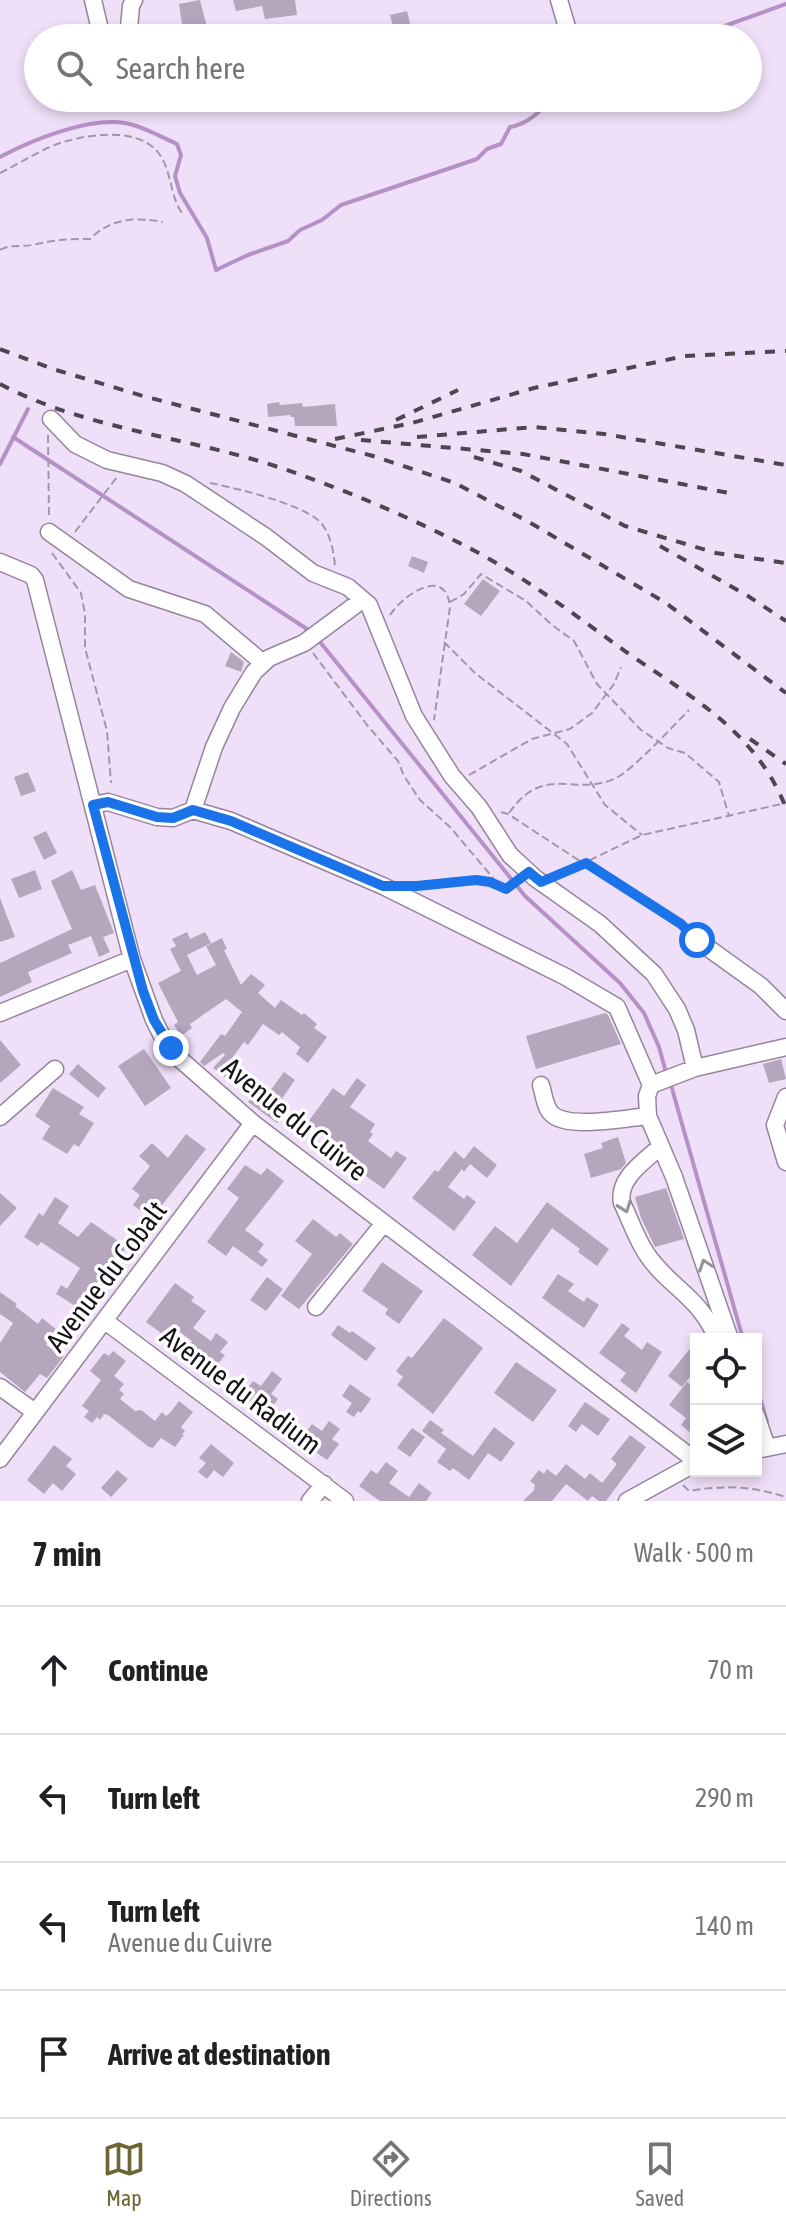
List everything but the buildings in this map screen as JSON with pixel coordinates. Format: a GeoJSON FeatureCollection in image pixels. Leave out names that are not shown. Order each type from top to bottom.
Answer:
{"type":"FeatureCollection","features":[{"type":"Feature","properties":{"kind":"street"},"geometry":{"type":"LineString","coordinates":[[93,0],[99,24]]}},
{"type":"Feature","properties":{"kind":"street"},"geometry":{"type":"LineString","coordinates":[[129,24],[134,0]]}},
{"type":"Feature","properties":{"kind":"street"},"geometry":{"type":"LineString","coordinates":[[559,0],[566,24]]}},
{"type":"Feature","properties":{"kind":"street"},"geometry":{"type":"LineString","coordinates":[[51,419],[75,444],[107,460],[162,473],[186,484],[266,537],[313,573],[348,587],[369,605],[414,716],[458,783],[479,807],[510,855],[600,924],[654,974],[668,992],[681,1019],[695,1068]]}},
{"type":"Feature","properties":{"kind":"street"},"geometry":{"type":"LineString","coordinates":[[49,532],[129,589],[205,614],[262,662]]}},
{"type":"Feature","properties":{"kind":"street","name":"Avenue du Cuivre"},"geometry":{"type":"LineString","coordinates":[[0,562],[31,575],[35,580],[132,959],[154,1020],[171,1048],[253,1123],[690,1457]]}},
{"type":"Feature","properties":{"kind":"street"},"geometry":{"type":"LineString","coordinates":[[193,810],[214,747],[232,708],[262,662],[304,643],[362,600]]}},
{"type":"Feature","properties":{"kind":"street"},"geometry":{"type":"LineString","coordinates":[[93,805],[108,802],[157,817],[173,818],[193,810],[231,821],[383,886],[566,977],[617,1007],[651,1085],[647,1096],[648,1116],[728,1333]]}},
{"type":"Feature","properties":{"kind":"street"},"geometry":{"type":"LineString","coordinates":[[697,940],[761,986],[786,1011]]}},
{"type":"Feature","properties":{"kind":"street"},"geometry":{"type":"LineString","coordinates":[[0,1013],[132,959]]}},
{"type":"Feature","properties":{"kind":"street"},"geometry":{"type":"LineString","coordinates":[[651,1085],[695,1068],[786,1047]]}},
{"type":"Feature","properties":{"kind":"street"},"geometry":{"type":"LineString","coordinates":[[0,1117],[55,1069]]}},
{"type":"Feature","properties":{"kind":"street"},"geometry":{"type":"LineString","coordinates":[[541,1085],[548,1108],[560,1118],[578,1122],[648,1116]]}},
{"type":"Feature","properties":{"kind":"street"},"geometry":{"type":"LineString","coordinates":[[786,1097],[775,1125],[786,1162]]}},
{"type":"Feature","properties":{"kind":"street","name":"Avenue du Cobalt"},"geometry":{"type":"LineString","coordinates":[[0,1459],[253,1123]]}},
{"type":"Feature","properties":{"kind":"street"},"geometry":{"type":"LineString","coordinates":[[661,1146],[625,1180],[620,1194],[622,1203],[646,1253],[693,1300],[709,1319],[715,1333]]}},
{"type":"Feature","properties":{"kind":"street"},"geometry":{"type":"LineString","coordinates":[[316,1307],[384,1223]]}},
{"type":"Feature","properties":{"kind":"street","name":"Avenue du Radium"},"geometry":{"type":"LineString","coordinates":[[105,1321],[345,1501]]}},
{"type":"Feature","properties":{"kind":"street"},"geometry":{"type":"LineString","coordinates":[[0,1387],[35,1412]]}},
{"type":"Feature","properties":{"kind":"street"},"geometry":{"type":"LineString","coordinates":[[762,1448],[786,1444]]}},
{"type":"Feature","properties":{"kind":"street"},"geometry":{"type":"LineString","coordinates":[[627,1501],[690,1465]]}},
{"type":"Feature","properties":{"kind":"street"},"geometry":{"type":"LineString","coordinates":[[310,1501],[324,1484]]}},
{"type":"Feature","properties":{"kind":"path"},"geometry":{"type":"LineString","coordinates":[[0,173],[66,141],[107,135],[133,137],[144,141],[160,155],[174,202],[182,213]]}},
{"type":"Feature","properties":{"kind":"path"},"geometry":{"type":"LineString","coordinates":[[0,250],[50,239],[90,239],[100,229],[120,220],[142,218],[163,222]]}},
{"type":"Feature","properties":{"kind":"path"},"geometry":{"type":"LineString","coordinates":[[51,419],[46,442],[47,540],[53,556],[81,593],[85,614],[85,648],[107,731],[111,783]]}},
{"type":"Feature","properties":{"kind":"path"},"geometry":{"type":"LineString","coordinates":[[64,545],[125,466]]}},
{"type":"Feature","properties":{"kind":"path"},"geometry":{"type":"LineString","coordinates":[[205,481],[285,504],[320,521],[333,548],[336,571],[348,587]]}},
{"type":"Feature","properties":{"kind":"path"},"geometry":{"type":"LineString","coordinates":[[450,602],[464,594],[481,574],[526,601],[574,641],[597,684],[641,730],[668,748],[685,753],[719,782],[729,816]]}},
{"type":"Feature","properties":{"kind":"path"},"geometry":{"type":"LineString","coordinates":[[380,634],[394,608],[416,589],[435,587],[447,594],[450,602],[434,723]]}},
{"type":"Feature","properties":{"kind":"path"},"geometry":{"type":"LineString","coordinates":[[444,642],[475,673],[567,744],[605,805],[642,835]]}},
{"type":"Feature","properties":{"kind":"path"},"geometry":{"type":"LineString","coordinates":[[304,643],[398,761],[420,800],[450,827],[506,889]]}},
{"type":"Feature","properties":{"kind":"path"},"geometry":{"type":"LineString","coordinates":[[458,783],[532,739],[570,729],[592,713],[607,694],[621,667]]}},
{"type":"Feature","properties":{"kind":"path"},"geometry":{"type":"LineString","coordinates":[[508,814],[519,799],[540,785],[592,783],[617,778],[689,710]]}},
{"type":"Feature","properties":{"kind":"path"},"geometry":{"type":"LineString","coordinates":[[383,886],[476,880],[506,889],[535,877],[586,863],[642,835],[786,803]]}},
{"type":"Feature","properties":{"kind":"path"},"geometry":{"type":"LineString","coordinates":[[479,807],[508,814],[681,924],[697,940]]}},
{"type":"Feature","properties":{"kind":"path"},"geometry":{"type":"LineString","coordinates":[[676,1473],[689,1491],[723,1486],[756,1489],[786,1497]]}},
{"type":"Feature","properties":{"kind":"waterway"},"geometry":{"type":"LineString","coordinates":[[730,24],[786,4]]}},
{"type":"Feature","properties":{"kind":"waterway"},"geometry":{"type":"LineString","coordinates":[[0,157],[61,131],[94,123],[125,123],[177,144],[181,155],[175,176],[180,193],[207,238],[216,270],[288,241],[341,205],[477,159],[487,149],[501,144],[510,127],[538,112]]}},
{"type":"Feature","properties":{"kind":"waterway"},"geometry":{"type":"LineString","coordinates":[[0,464],[28,409]]}},
{"type":"Feature","properties":{"kind":"waterway"},"geometry":{"type":"LineString","coordinates":[[13,437],[310,631]]}},
{"type":"Feature","properties":{"kind":"waterway"},"geometry":{"type":"LineString","coordinates":[[316,637],[525,896],[620,983],[644,1013],[659,1047],[667,1076]]}},
{"type":"Feature","properties":{"kind":"waterway"},"geometry":{"type":"LineString","coordinates":[[671,1085],[741,1333]]}},
{"type":"Feature","properties":{"kind":"waterway"},"geometry":{"type":"LineString","coordinates":[[762,1405],[767,1422]]}},
{"type":"Feature","properties":{"kind":"railway"},"geometry":{"type":"LineString","coordinates":[[0,349],[53,369],[143,396],[373,456],[455,483],[529,522],[666,603],[786,693]]}},
{"type":"Feature","properties":{"kind":"railway"},"geometry":{"type":"LineString","coordinates":[[335,439],[412,423],[534,388],[685,356],[786,351]]}},
{"type":"Feature","properties":{"kind":"railway"},"geometry":{"type":"LineString","coordinates":[[0,384],[33,400],[104,423],[284,469],[380,506],[473,550],[553,599],[720,719],[758,758],[786,808]]}},
{"type":"Feature","properties":{"kind":"railway"},"geometry":{"type":"LineString","coordinates":[[396,420],[458,390]]}},
{"type":"Feature","properties":{"kind":"railway"},"geometry":{"type":"LineString","coordinates":[[417,437],[534,427],[604,434],[786,465]]}},
{"type":"Feature","properties":{"kind":"railway"},"geometry":{"type":"LineString","coordinates":[[361,440],[523,454],[729,493]]}},
{"type":"Feature","properties":{"kind":"railway"},"geometry":{"type":"LineString","coordinates":[[474,457],[521,471],[625,526],[716,553],[786,563]]}},
{"type":"Feature","properties":{"kind":"railway"},"geometry":{"type":"LineString","coordinates":[[660,546],[786,621]]}},
{"type":"Feature","properties":{"kind":"railway"},"geometry":{"type":"LineString","coordinates":[[750,739],[786,764]]}},
{"type":"Feature","properties":{"kind":"route"},"geometry":{"type":"LineString","coordinates":[[171,1048],[154,1020],[132,959],[93,805],[108,802],[157,817],[173,818],[193,810],[231,821],[383,886],[484,880],[506,889],[529,872],[541,882],[586,863],[681,924],[697,940]]}}]}
